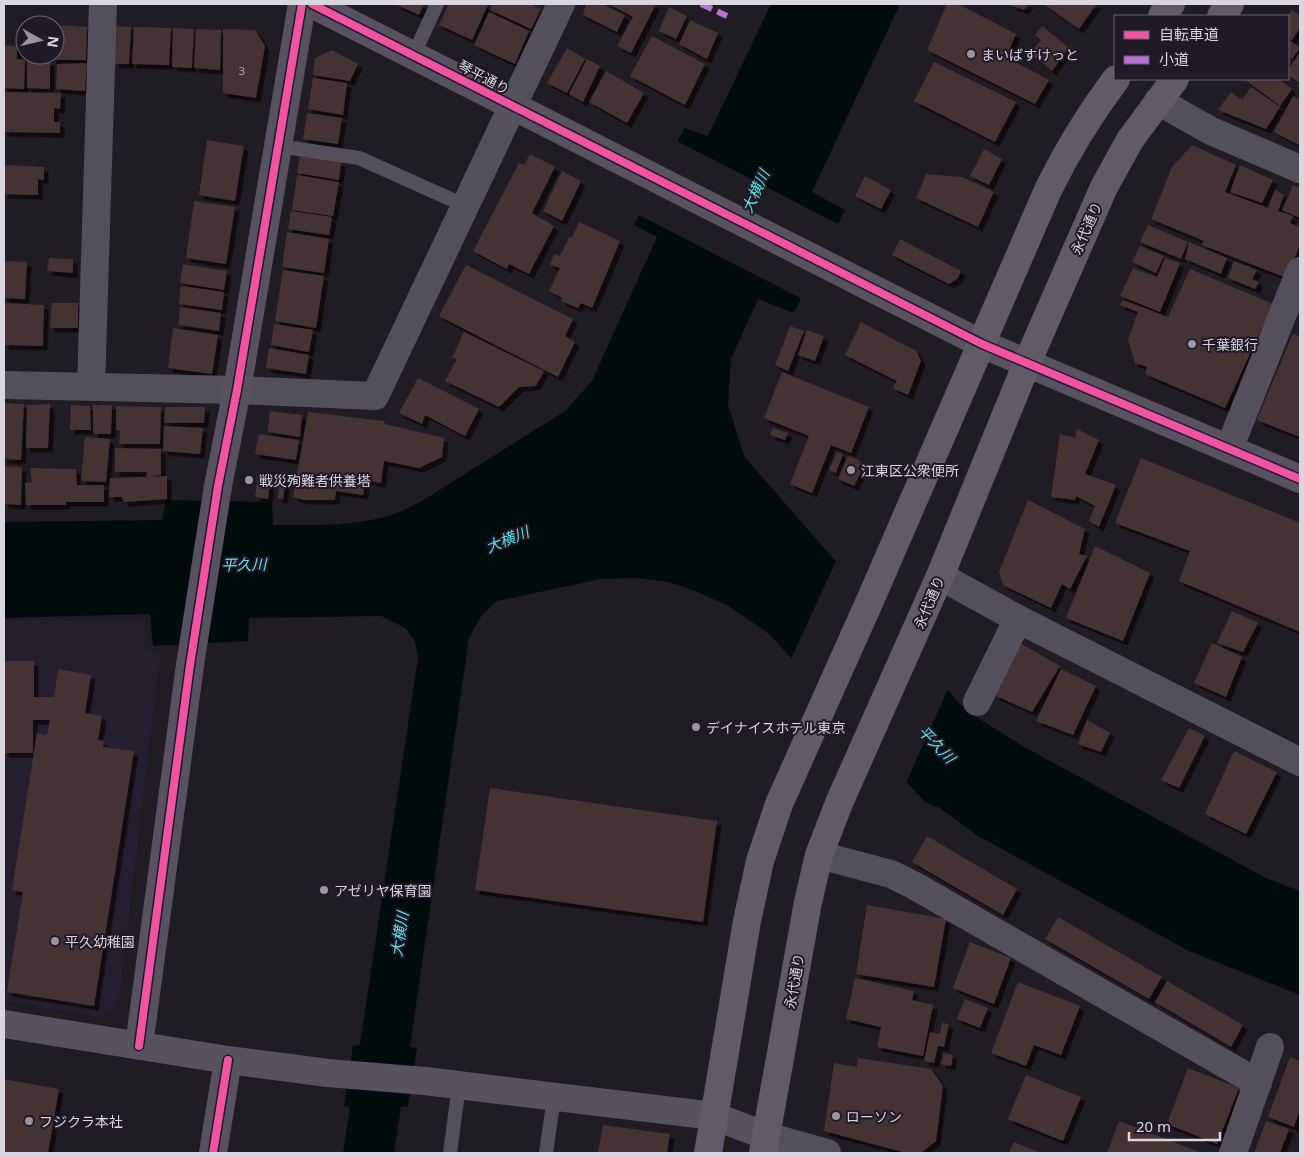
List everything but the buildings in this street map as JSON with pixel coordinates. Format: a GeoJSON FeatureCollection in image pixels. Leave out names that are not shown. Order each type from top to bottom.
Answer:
{"type":"FeatureCollection","features":[{"type":"Feature","properties":{"kind":"main road"},"geometry":{"type":"LineString","coordinates":[[1163,15],[1171,4]]}},
{"type":"Feature","properties":{"kind":"main road"},"geometry":{"type":"LineString","coordinates":[[1222,15],[1230,4]]}},
{"type":"Feature","properties":{"kind":"main road"},"geometry":{"type":"LineString","coordinates":[[708,1153],[747,921],[760,861],[779,804],[872,596],[1048,190],[1064,157],[1090,114],[1115,80]]}},
{"type":"Feature","properties":{"kind":"main road","name":"永代通り"},"geometry":{"type":"LineString","coordinates":[[765,1145],[808,902],[819,856],[839,803],[940,576],[1027,363],[1104,187],[1130,140],[1174,80]]}},
{"type":"Feature","properties":{"kind":"street"},"geometry":{"type":"LineString","coordinates":[[90,387],[103,4]]}},
{"type":"Feature","properties":{"kind":"street"},"geometry":{"type":"LineString","coordinates":[[139,1046],[190,665],[218,486],[237,390],[302,4]]}},
{"type":"Feature","properties":{"kind":"street","name":"琴平通り"},"geometry":{"type":"LineString","coordinates":[[312,4],[414,54],[982,344],[1300,479]]}},
{"type":"Feature","properties":{"kind":"street"},"geometry":{"type":"LineString","coordinates":[[4,385],[237,390],[375,396],[561,4]]}},
{"type":"Feature","properties":{"kind":"street"},"geometry":{"type":"LineString","coordinates":[[1158,101],[1212,131],[1300,169]]}},
{"type":"Feature","properties":{"kind":"street"},"geometry":{"type":"LineString","coordinates":[[1229,449],[1292,314],[1300,271]]}},
{"type":"Feature","properties":{"kind":"street"},"geometry":{"type":"LineString","coordinates":[[940,576],[1018,618],[1300,762]]}},
{"type":"Feature","properties":{"kind":"street"},"geometry":{"type":"LineString","coordinates":[[976,702],[1018,618]]}},
{"type":"Feature","properties":{"kind":"street"},"geometry":{"type":"LineString","coordinates":[[819,856],[891,874],[915,886],[1258,1083]]}},
{"type":"Feature","properties":{"kind":"street"},"geometry":{"type":"LineString","coordinates":[[4,1024],[328,1074],[424,1081],[714,1116],[765,1145],[827,1153]]}},
{"type":"Feature","properties":{"kind":"street"},"geometry":{"type":"LineString","coordinates":[[1233,1153],[1270,1047]]}},
{"type":"Feature","properties":{"kind":"street"},"geometry":{"type":"LineString","coordinates":[[213,1153],[228,1060]]}},
{"type":"Feature","properties":{"kind":"lane"},"geometry":{"type":"LineString","coordinates":[[414,54],[437,4]]}},
{"type":"Feature","properties":{"kind":"lane"},"geometry":{"type":"LineString","coordinates":[[278,146],[359,158],[466,206]]}},
{"type":"Feature","properties":{"kind":"lane"},"geometry":{"type":"LineString","coordinates":[[450,1153],[459,1085]]}},
{"type":"Feature","properties":{"kind":"lane"},"geometry":{"type":"LineString","coordinates":[[546,1153],[554,1097]]}},
{"type":"Feature","properties":{"kind":"shaded area"},"geometry":{"type":"Polygon","coordinates":[[[145,618],[145,649],[161,652],[118,1005],[103,1017],[4,1000],[4,621],[145,618]]]}},
{"type":"Feature","properties":{"kind":"water"},"geometry":{"type":"Polygon","coordinates":[[[771,4],[900,4],[812,192],[845,210],[794,313],[758,299],[731,359],[728,405],[744,456],[960,704],[973,715],[1026,748],[1266,878],[1300,891],[1300,995],[1189,951],[978,836],[940,808],[925,802],[768,633],[727,605],[669,582],[636,578],[601,579],[497,601],[482,615],[469,638],[410,1047],[417,1048],[408,1107],[401,1107],[394,1153],[343,1153],[350,1108],[344,1106],[353,1046],[360,1045],[418,658],[415,641],[405,628],[381,616],[249,618],[248,641],[153,646],[150,614],[4,618],[4,522],[162,520],[166,500],[272,502],[273,525],[336,524],[367,521],[397,513],[422,501],[565,411],[592,381],[657,237],[634,225],[684,128],[708,136],[771,4]]]}},
{"type":"Feature","properties":{"kind":"pier"},"geometry":{"type":"Polygon","coordinates":[[[675,140],[840,225],[804,300],[637,214],[675,140]]]}},
{"type":"Feature","properties":{"kind":"pier"},"geometry":{"type":"Polygon","coordinates":[[[837,559],[949,687],[905,785],[790,661],[837,559]]]}},
{"type":"Feature","properties":{"kind":"marked path"},"geometry":{"type":"LineString","coordinates":[[701,4],[727,16]]}},
{"type":"Feature","properties":{"kind":"cycle path"},"geometry":{"type":"LineString","coordinates":[[139,1046],[190,665],[218,486],[237,390],[302,4]]}},
{"type":"Feature","properties":{"kind":"cycle path"},"geometry":{"type":"LineString","coordinates":[[312,4],[982,344],[1300,479]]}},
{"type":"Feature","properties":{"kind":"cycle path"},"geometry":{"type":"LineString","coordinates":[[213,1153],[228,1060]]}},
{"type":"Feature","properties":{"kind":"place","name":"まいばすけっと"},"geometry":{"type":"Point","coordinates":[971,54]}},
{"type":"Feature","properties":{"kind":"place","name":"千葉銀行"},"geometry":{"type":"Point","coordinates":[1192,344]}},
{"type":"Feature","properties":{"kind":"place","name":"江東区公衆便所"},"geometry":{"type":"Point","coordinates":[851,470]}},
{"type":"Feature","properties":{"kind":"place","name":"戦災殉難者供養塔"},"geometry":{"type":"Point","coordinates":[249,480]}},
{"type":"Feature","properties":{"kind":"place","name":"デイナイスホテル東京"},"geometry":{"type":"Point","coordinates":[696,727]}},
{"type":"Feature","properties":{"kind":"place","name":"アゼリヤ保育園"},"geometry":{"type":"Point","coordinates":[324,890]}},
{"type":"Feature","properties":{"kind":"place","name":"平久幼稚園"},"geometry":{"type":"Point","coordinates":[55,941]}},
{"type":"Feature","properties":{"kind":"place","name":"ローソン"},"geometry":{"type":"Point","coordinates":[836,1116]}},
{"type":"Feature","properties":{"kind":"place","name":"フジクラ本社"},"geometry":{"type":"Point","coordinates":[29,1121]}},
{"type":"Feature","properties":{"kind":"water label","name":"大横川"},"geometry":{"type":"Point","coordinates":[755,191]}},
{"type":"Feature","properties":{"kind":"water label","name":"大横川"},"geometry":{"type":"Point","coordinates":[507,539]}},
{"type":"Feature","properties":{"kind":"water label","name":"平久川"},"geometry":{"type":"Point","coordinates":[244,564]}},
{"type":"Feature","properties":{"kind":"water label","name":"平久川"},"geometry":{"type":"Point","coordinates":[937,744]}},
{"type":"Feature","properties":{"kind":"water label","name":"大横川"},"geometry":{"type":"Point","coordinates":[399,934]}}]}
